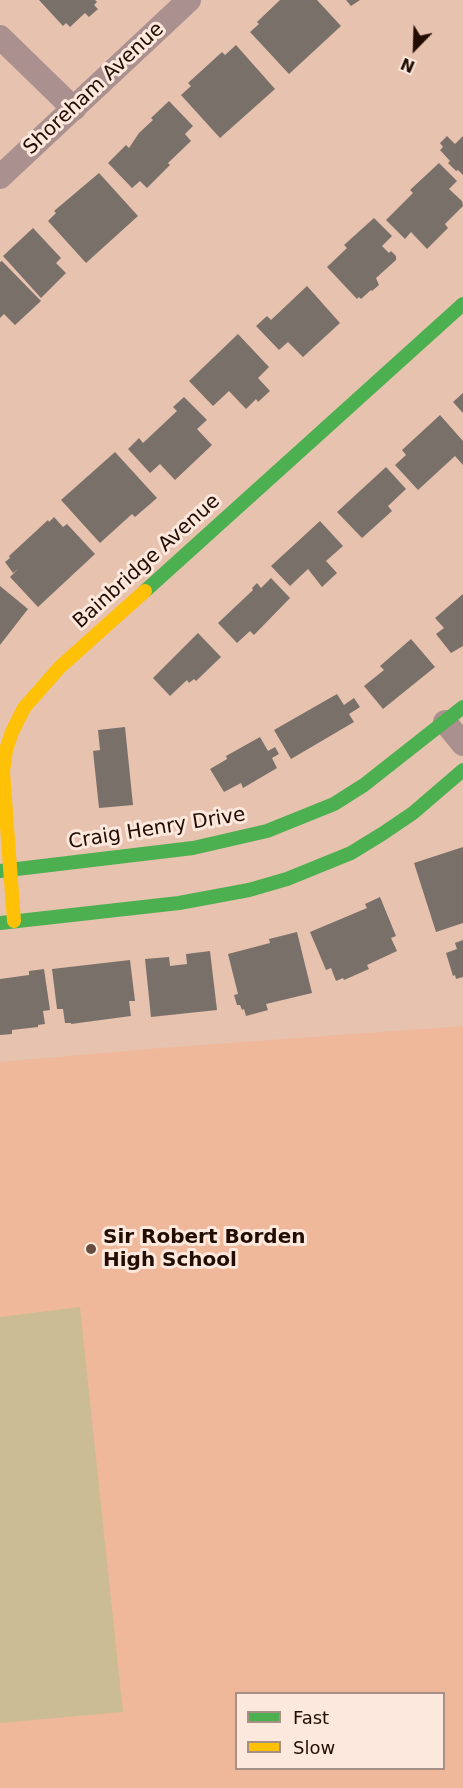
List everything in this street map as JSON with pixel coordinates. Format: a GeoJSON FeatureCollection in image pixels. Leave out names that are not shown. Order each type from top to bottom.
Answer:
{"type":"FeatureCollection","features":[{"type":"Feature","properties":{"kind":"street","name":"Shoreham Avenue"},"geometry":{"type":"LineString","coordinates":[[0,177],[189,0]]}},
{"type":"Feature","properties":{"kind":"street"},"geometry":{"type":"LineString","coordinates":[[0,37],[74,109]]}},
{"type":"Feature","properties":{"kind":"street","name":"Bainbridge Avenue"},"geometry":{"type":"LineString","coordinates":[[7,922],[3,780],[6,750],[24,708],[60,667],[463,304]]}},
{"type":"Feature","properties":{"kind":"street"},"geometry":{"type":"LineString","coordinates":[[454,715],[463,744]]}},
{"type":"Feature","properties":{"kind":"street","name":"Craig Henry Drive"},"geometry":{"type":"LineString","coordinates":[[5,870],[193,848],[267,831],[334,804],[364,785],[454,715]]}},
{"type":"Feature","properties":{"kind":"street"},"geometry":{"type":"LineString","coordinates":[[7,922],[179,903],[249,890],[287,879],[320,867],[382,834],[413,813],[463,770]]}},
{"type":"Feature","properties":{"kind":"shaded area","name":"Sir Robert Borden High School"},"geometry":{"type":"Polygon","coordinates":[[[463,1026],[463,1788],[0,1788],[0,1062],[463,1026]]]}},
{"type":"Feature","properties":{"kind":"shaded area"},"geometry":{"type":"Polygon","coordinates":[[[80,1307],[123,1712],[0,1723],[0,1317],[80,1307]]]}},
{"type":"Feature","properties":{"kind":"building"},"geometry":{"type":"Polygon","coordinates":[[[39,0],[95,0],[97,2],[94,5],[98,9],[89,17],[85,13],[70,27],[66,23],[63,26],[39,0]]]}},
{"type":"Feature","properties":{"kind":"building"},"geometry":{"type":"Polygon","coordinates":[[[280,0],[317,0],[341,26],[289,74],[250,32],[280,0]]]}},
{"type":"Feature","properties":{"kind":"building"},"geometry":{"type":"Polygon","coordinates":[[[346,0],[360,0],[351,6],[346,0]]]}},
{"type":"Feature","properties":{"kind":"building"},"geometry":{"type":"Polygon","coordinates":[[[236,45],[275,89],[220,138],[181,95],[191,86],[188,83],[222,52],[225,55],[236,45]]]}},
{"type":"Feature","properties":{"kind":"building"},"geometry":{"type":"Polygon","coordinates":[[[169,101],[193,126],[185,134],[191,141],[147,188],[140,181],[132,188],[108,163],[126,145],[129,148],[139,133],[153,120],[151,118],[169,101]]]}},
{"type":"Feature","properties":{"kind":"building"},"geometry":{"type":"Polygon","coordinates":[[[447,136],[455,144],[463,136],[463,175],[448,163],[450,161],[440,150],[443,147],[440,143],[447,136]]]}},
{"type":"Feature","properties":{"kind":"building"},"geometry":{"type":"Polygon","coordinates":[[[439,163],[457,181],[449,189],[462,201],[463,206],[445,224],[448,228],[427,249],[411,232],[405,239],[386,220],[413,193],[410,190],[439,163]]]}},
{"type":"Feature","properties":{"kind":"building"},"geometry":{"type":"Polygon","coordinates":[[[99,173],[138,216],[86,263],[48,221],[56,213],[54,211],[99,173]]]}},
{"type":"Feature","properties":{"kind":"building"},"geometry":{"type":"Polygon","coordinates":[[[374,218],[392,236],[382,246],[396,256],[396,260],[376,278],[379,285],[361,299],[359,297],[357,299],[327,267],[347,248],[344,245],[374,218]]]}},
{"type":"Feature","properties":{"kind":"building"},"geometry":{"type":"Polygon","coordinates":[[[33,228],[61,258],[56,263],[66,273],[41,298],[3,256],[33,228]]]}},
{"type":"Feature","properties":{"kind":"building"},"geometry":{"type":"Polygon","coordinates":[[[2,261],[41,301],[15,325],[4,314],[0,318],[0,262],[2,261]]]}},
{"type":"Feature","properties":{"kind":"building"},"geometry":{"type":"Polygon","coordinates":[[[307,286],[340,323],[303,357],[288,342],[279,350],[256,326],[267,316],[271,320],[307,286]]]}},
{"type":"Feature","properties":{"kind":"building"},"geometry":{"type":"Polygon","coordinates":[[[238,334],[269,367],[258,378],[270,391],[258,402],[256,399],[246,409],[229,391],[213,406],[189,381],[238,334]]]}},
{"type":"Feature","properties":{"kind":"building"},"geometry":{"type":"Polygon","coordinates":[[[463,393],[463,413],[453,402],[463,393]]]}},
{"type":"Feature","properties":{"kind":"building"},"geometry":{"type":"Polygon","coordinates":[[[184,397],[207,420],[197,429],[212,445],[175,480],[160,464],[150,473],[128,449],[139,438],[143,443],[177,411],[173,407],[184,397]]]}},
{"type":"Feature","properties":{"kind":"building"},"geometry":{"type":"Polygon","coordinates":[[[440,415],[463,441],[463,465],[455,456],[418,490],[395,465],[406,455],[402,450],[440,415]]]}},
{"type":"Feature","properties":{"kind":"building"},"geometry":{"type":"Polygon","coordinates":[[[115,452],[157,498],[135,517],[132,514],[100,543],[61,500],[115,452]]]}},
{"type":"Feature","properties":{"kind":"building"},"geometry":{"type":"Polygon","coordinates":[[[386,467],[406,489],[388,506],[392,511],[362,538],[337,512],[386,467]]]}},
{"type":"Feature","properties":{"kind":"building"},"geometry":{"type":"Polygon","coordinates":[[[54,517],[63,527],[67,524],[95,554],[38,607],[10,577],[18,569],[13,573],[5,562],[48,520],[49,522],[54,517]]]}},
{"type":"Feature","properties":{"kind":"building"},"geometry":{"type":"Polygon","coordinates":[[[320,521],[343,546],[326,561],[337,573],[322,587],[308,569],[290,586],[271,566],[320,521]]]}},
{"type":"Feature","properties":{"kind":"building"},"geometry":{"type":"Polygon","coordinates":[[[271,578],[290,598],[254,635],[250,631],[237,643],[218,623],[253,590],[252,588],[257,583],[261,588],[271,578]]]}},
{"type":"Feature","properties":{"kind":"building"},"geometry":{"type":"Polygon","coordinates":[[[0,586],[28,609],[0,645],[0,586]]]}},
{"type":"Feature","properties":{"kind":"building"},"geometry":{"type":"Polygon","coordinates":[[[463,594],[463,646],[451,653],[436,634],[444,628],[435,618],[463,594]]]}},
{"type":"Feature","properties":{"kind":"building"},"geometry":{"type":"Polygon","coordinates":[[[198,633],[221,657],[196,681],[194,679],[189,683],[187,680],[170,696],[153,678],[198,633]]]}},
{"type":"Feature","properties":{"kind":"building"},"geometry":{"type":"Polygon","coordinates":[[[411,639],[435,667],[383,709],[364,686],[384,670],[380,666],[411,639]]]}},
{"type":"Feature","properties":{"kind":"building"},"geometry":{"type":"Polygon","coordinates":[[[337,694],[344,705],[354,698],[360,707],[349,714],[354,722],[291,759],[274,730],[337,694]]]}},
{"type":"Feature","properties":{"kind":"building"},"geometry":{"type":"Polygon","coordinates":[[[125,727],[133,805],[99,808],[93,751],[100,750],[98,730],[125,727]]]}},
{"type":"Feature","properties":{"kind":"building"},"geometry":{"type":"Polygon","coordinates":[[[260,737],[268,751],[275,747],[279,754],[272,758],[277,768],[243,788],[241,783],[224,792],[210,769],[227,759],[226,756],[260,737]]]}},
{"type":"Feature","properties":{"kind":"building"},"geometry":{"type":"Polygon","coordinates":[[[463,847],[463,923],[436,932],[414,863],[463,847]]]}},
{"type":"Feature","properties":{"kind":"building"},"geometry":{"type":"Polygon","coordinates":[[[380,897],[396,936],[391,938],[397,951],[367,965],[369,969],[336,981],[331,968],[326,970],[310,932],[367,908],[365,904],[380,897]]]}},
{"type":"Feature","properties":{"kind":"building"},"geometry":{"type":"Polygon","coordinates":[[[297,932],[312,993],[266,1004],[268,1010],[246,1016],[244,1009],[242,1010],[240,1005],[237,1005],[234,995],[238,994],[228,954],[270,943],[269,939],[297,932]]]}},
{"type":"Feature","properties":{"kind":"building"},"geometry":{"type":"Polygon","coordinates":[[[463,940],[463,977],[456,979],[446,953],[457,949],[455,943],[463,940]]]}},
{"type":"Feature","properties":{"kind":"building"},"geometry":{"type":"Polygon","coordinates":[[[210,951],[217,1010],[151,1017],[145,959],[169,957],[170,966],[187,964],[186,954],[210,951]]]}},
{"type":"Feature","properties":{"kind":"building"},"geometry":{"type":"Polygon","coordinates":[[[130,960],[135,1001],[129,1001],[131,1016],[65,1023],[63,1009],[57,1009],[52,969],[130,960]]]}},
{"type":"Feature","properties":{"kind":"building"},"geometry":{"type":"Polygon","coordinates":[[[44,969],[50,1010],[43,1011],[45,1024],[12,1030],[12,1034],[0,1035],[0,979],[29,975],[29,971],[44,969]]]}},
{"type":"Feature","properties":{"kind":"traffic: fast"},"geometry":{"type":"LineString","coordinates":[[145,591],[463,304]]}},
{"type":"Feature","properties":{"kind":"traffic: fast"},"geometry":{"type":"LineString","coordinates":[[0,871],[193,848],[267,831],[334,804],[364,785],[463,707]]}},
{"type":"Feature","properties":{"kind":"traffic: fast"},"geometry":{"type":"LineString","coordinates":[[0,923],[179,903],[249,890],[287,879],[351,853],[382,834],[413,813],[463,770]]}},
{"type":"Feature","properties":{"kind":"traffic: slow"},"geometry":{"type":"LineString","coordinates":[[14,921],[3,772],[6,750],[12,732],[24,708],[60,667],[145,591]]}},
{"type":"Feature","properties":{"kind":"place","name":"Sir Robert Borden High School"},"geometry":{"type":"Point","coordinates":[91,1249]}}]}
